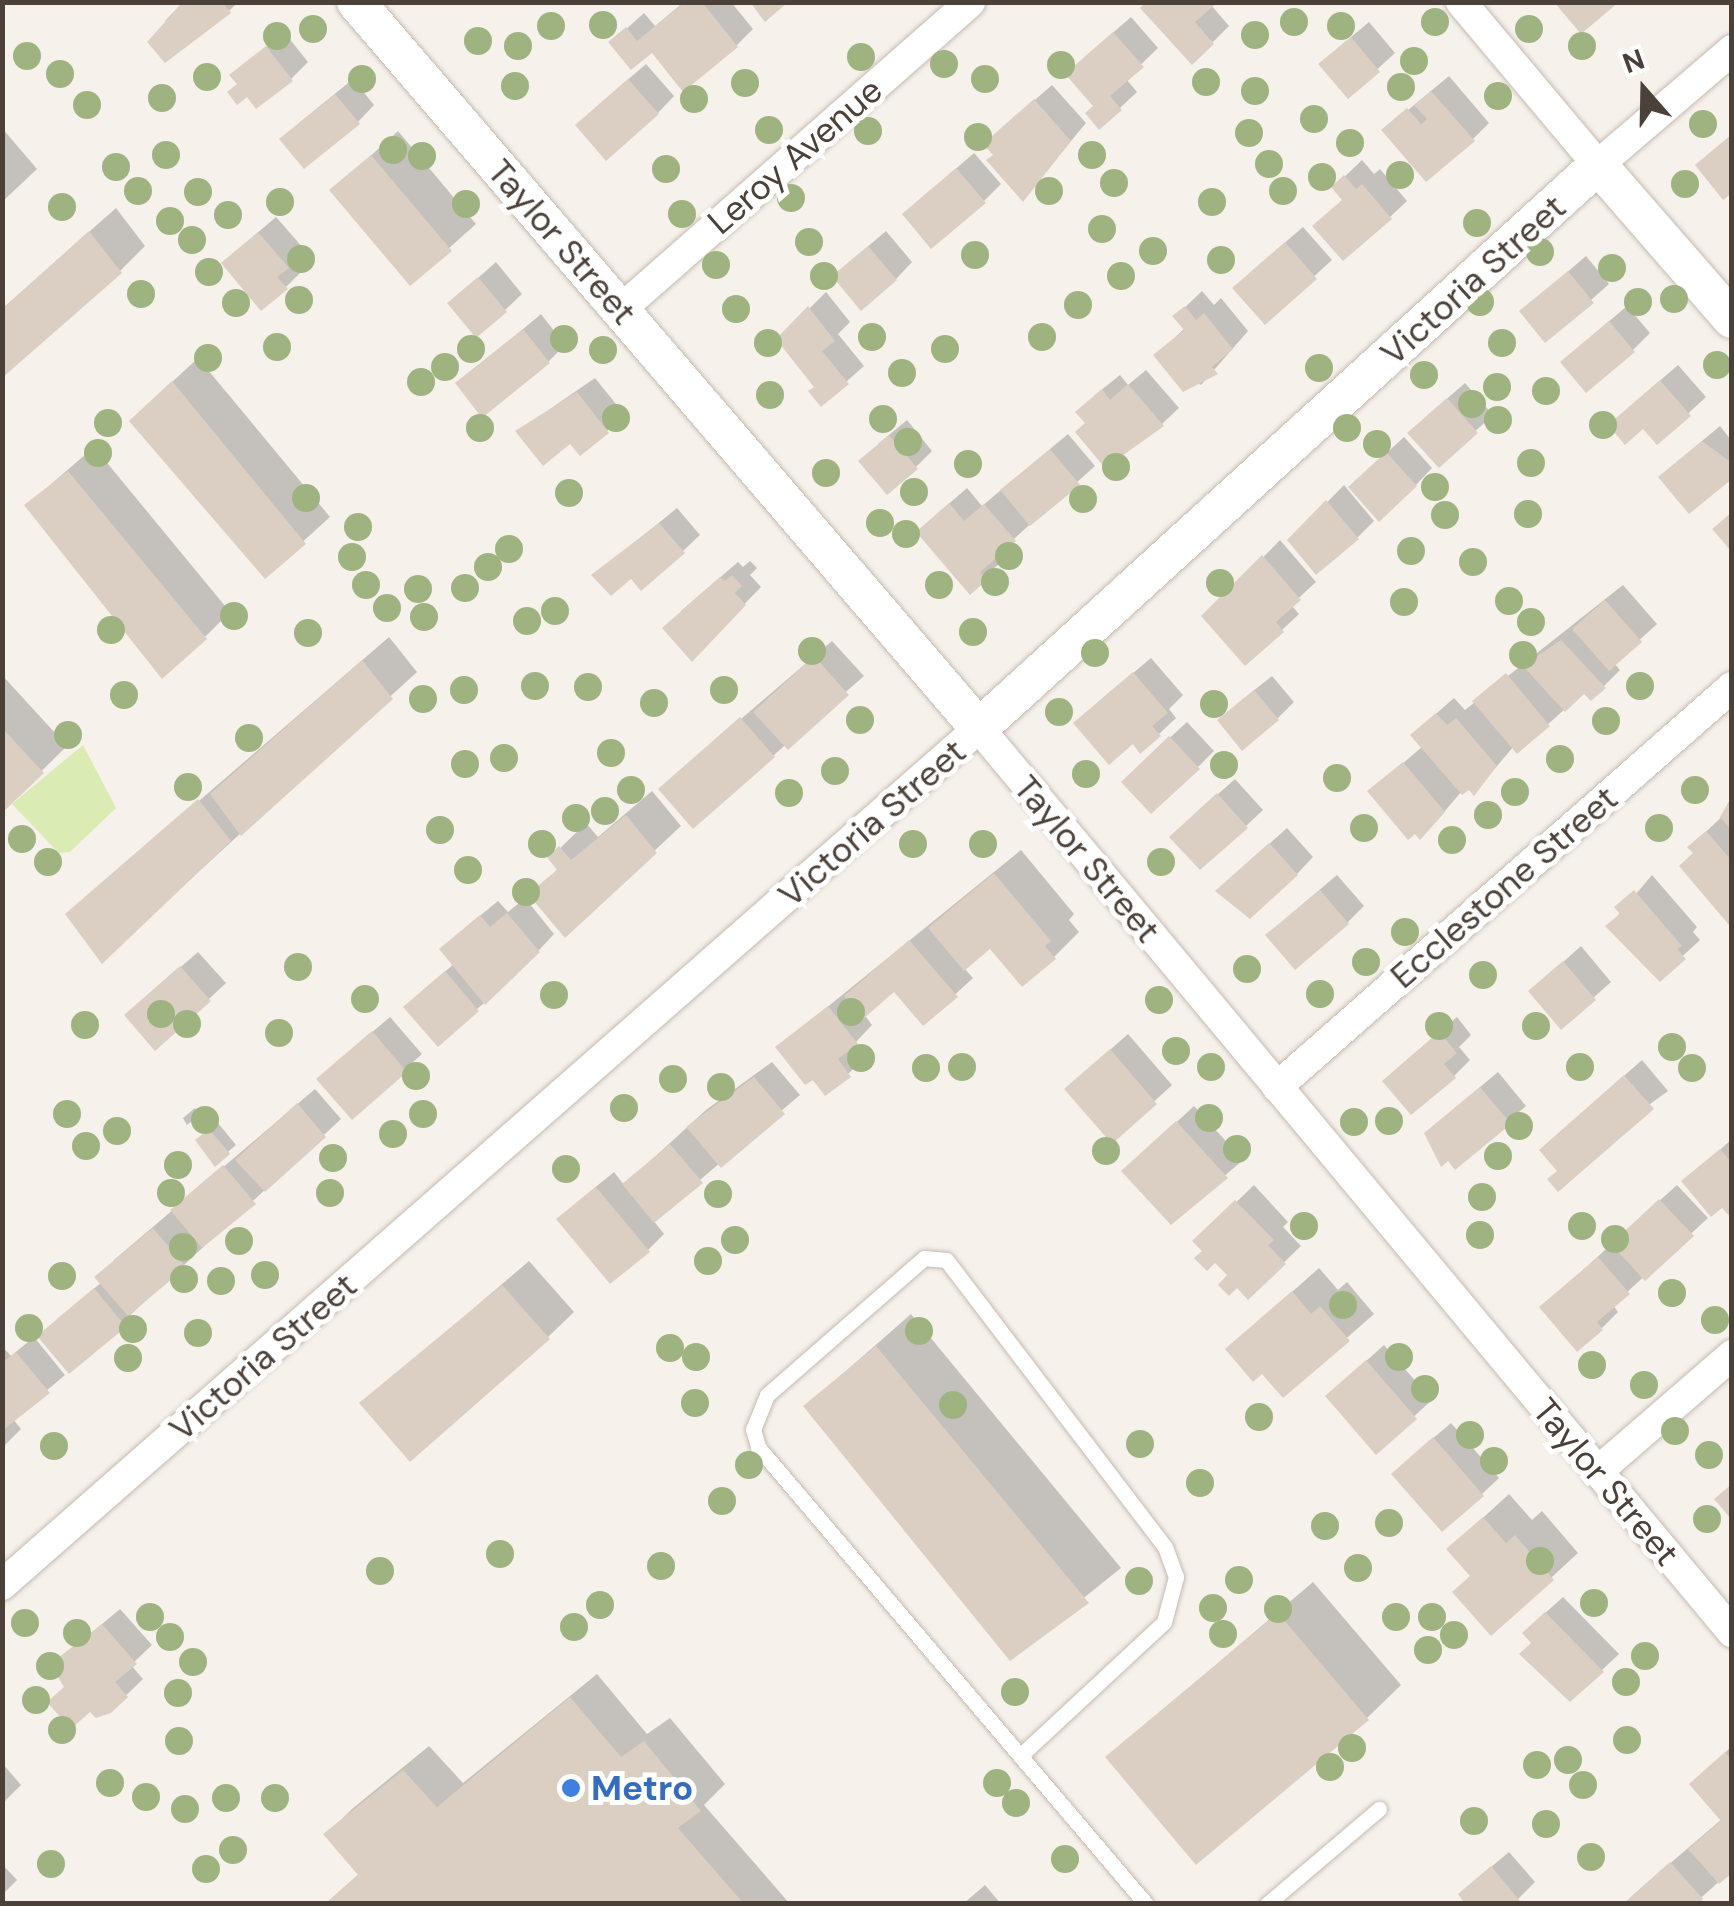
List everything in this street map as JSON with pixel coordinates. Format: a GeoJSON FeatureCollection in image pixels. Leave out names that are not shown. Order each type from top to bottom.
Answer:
{"type":"FeatureCollection","features":[{"type":"Feature","properties":{"kind":"street","name":"Taylor Street"},"geometry":{"type":"LineString","coordinates":[[356,2],[979,728],[1732,1632]]}},
{"type":"Feature","properties":{"kind":"street","name":"Leroy Avenue"},"geometry":{"type":"LineString","coordinates":[[620,310],[970,2]]}},
{"type":"Feature","properties":{"kind":"street"},"geometry":{"type":"LineString","coordinates":[[1461,2],[1732,318]]}},
{"type":"Feature","properties":{"kind":"street","name":"Victoria Street"},"geometry":{"type":"LineString","coordinates":[[2,1585],[979,728],[1598,165],[1732,50]]}},
{"type":"Feature","properties":{"kind":"street","name":"Ecclestone Street"},"geometry":{"type":"LineString","coordinates":[[1276,1086],[1732,687]]}},
{"type":"Feature","properties":{"kind":"street"},"geometry":{"type":"LineString","coordinates":[[1597,1472],[1732,1355]]}},
{"type":"Feature","properties":{"kind":"lane"},"geometry":{"type":"LineString","coordinates":[[1021,1755],[1164,1622],[1176,1576],[1165,1548],[946,1260],[924,1258],[767,1395],[753,1429],[758,1447],[1146,1904]]}},
{"type":"Feature","properties":{"kind":"lane"},"geometry":{"type":"LineString","coordinates":[[1267,1904],[1379,1810]]}},
{"type":"Feature","properties":{"kind":"green space"},"geometry":{"type":"Polygon","coordinates":[[[83,745],[116,808],[70,852],[59,853],[12,804],[83,745]]]}},
{"type":"Feature","properties":{"kind":"building"},"geometry":{"type":"Polygon","coordinates":[[[183,2],[222,2],[231,13],[165,63],[147,42],[183,2]]]}},
{"type":"Feature","properties":{"kind":"building"},"geometry":{"type":"Polygon","coordinates":[[[685,2],[702,2],[738,47],[683,92],[652,53],[631,70],[608,42],[626,27],[637,41],[685,2]]]}},
{"type":"Feature","properties":{"kind":"building"},"geometry":{"type":"Polygon","coordinates":[[[750,2],[788,2],[765,22],[750,2]]]}},
{"type":"Feature","properties":{"kind":"building"},"geometry":{"type":"Polygon","coordinates":[[[1146,2],[1218,2],[1195,22],[1214,44],[1192,65],[1140,8],[1146,2]]]}},
{"type":"Feature","properties":{"kind":"building"},"geometry":{"type":"Polygon","coordinates":[[[1554,2],[1619,2],[1581,34],[1554,2]]]}},
{"type":"Feature","properties":{"kind":"building"},"geometry":{"type":"Polygon","coordinates":[[[1113,32],[1144,67],[1110,96],[1122,110],[1099,130],[1085,113],[1093,106],[1065,74],[1113,32]]]}},
{"type":"Feature","properties":{"kind":"building"},"geometry":{"type":"Polygon","coordinates":[[[1351,37],[1380,72],[1348,99],[1318,64],[1351,37]]]}},
{"type":"Feature","properties":{"kind":"building"},"geometry":{"type":"Polygon","coordinates":[[[266,46],[293,81],[256,109],[247,97],[237,105],[227,92],[237,84],[229,75],[266,46]]]}},
{"type":"Feature","properties":{"kind":"building"},"geometry":{"type":"Polygon","coordinates":[[[628,79],[659,114],[606,161],[575,125],[628,79]]]}},
{"type":"Feature","properties":{"kind":"building"},"geometry":{"type":"Polygon","coordinates":[[[1431,91],[1475,141],[1426,182],[1381,130],[1407,108],[1421,124],[1427,119],[1414,105],[1431,91]]]}},
{"type":"Feature","properties":{"kind":"building"},"geometry":{"type":"Polygon","coordinates":[[[335,94],[360,124],[304,169],[279,139],[335,94]]]}},
{"type":"Feature","properties":{"kind":"building"},"geometry":{"type":"Polygon","coordinates":[[[1034,99],[1071,141],[1023,202],[986,160],[993,155],[983,144],[1034,99]]]}},
{"type":"Feature","properties":{"kind":"building"},"geometry":{"type":"Polygon","coordinates":[[[1732,134],[1732,193],[1723,200],[1695,165],[1732,134]]]}},
{"type":"Feature","properties":{"kind":"building"},"geometry":{"type":"Polygon","coordinates":[[[371,155],[452,251],[410,286],[329,190],[371,155]]]}},
{"type":"Feature","properties":{"kind":"building"},"geometry":{"type":"Polygon","coordinates":[[[956,168],[986,203],[931,249],[902,214],[956,168]]]}},
{"type":"Feature","properties":{"kind":"building"},"geometry":{"type":"Polygon","coordinates":[[[1344,175],[1356,189],[1362,184],[1392,219],[1343,261],[1312,226],[1342,200],[1331,187],[1344,175]]]}},
{"type":"Feature","properties":{"kind":"building"},"geometry":{"type":"Polygon","coordinates":[[[89,231],[122,273],[2,378],[2,309],[89,231]]]}},
{"type":"Feature","properties":{"kind":"building"},"geometry":{"type":"Polygon","coordinates":[[[258,232],[289,268],[277,277],[288,289],[261,311],[221,263],[258,232]]]}},
{"type":"Feature","properties":{"kind":"building"},"geometry":{"type":"Polygon","coordinates":[[[1285,242],[1317,279],[1265,325],[1232,288],[1285,242]]]}},
{"type":"Feature","properties":{"kind":"building"},"geometry":{"type":"Polygon","coordinates":[[[868,246],[897,280],[861,311],[832,276],[868,246]]]}},
{"type":"Feature","properties":{"kind":"building"},"geometry":{"type":"Polygon","coordinates":[[[1568,271],[1594,303],[1545,343],[1519,311],[1568,271]]]}},
{"type":"Feature","properties":{"kind":"building"},"geometry":{"type":"Polygon","coordinates":[[[478,277],[507,312],[476,338],[447,303],[478,277]]]}},
{"type":"Feature","properties":{"kind":"building"},"geometry":{"type":"Polygon","coordinates":[[[808,306],[835,341],[822,351],[849,384],[821,407],[808,391],[814,387],[776,339],[808,306]]]}},
{"type":"Feature","properties":{"kind":"building"},"geometry":{"type":"Polygon","coordinates":[[[1185,306],[1196,320],[1204,313],[1233,349],[1212,367],[1218,374],[1183,392],[1153,355],[1184,330],[1172,316],[1185,306]]]}},
{"type":"Feature","properties":{"kind":"building"},"geometry":{"type":"Polygon","coordinates":[[[1609,321],[1635,352],[1586,393],[1560,362],[1609,321]]]}},
{"type":"Feature","properties":{"kind":"building"},"geometry":{"type":"Polygon","coordinates":[[[523,329],[550,363],[482,418],[455,383],[523,329]]]}},
{"type":"Feature","properties":{"kind":"building"},"geometry":{"type":"Polygon","coordinates":[[[1660,380],[1691,416],[1657,445],[1643,429],[1625,445],[1608,425],[1660,380]]]}},
{"type":"Feature","properties":{"kind":"building"},"geometry":{"type":"Polygon","coordinates":[[[172,381],[306,544],[265,579],[129,421],[172,381]]]}},
{"type":"Feature","properties":{"kind":"building"},"geometry":{"type":"Polygon","coordinates":[[[1128,384],[1164,426],[1105,468],[1075,432],[1085,423],[1075,412],[1102,389],[1110,400],[1128,384]]]}},
{"type":"Feature","properties":{"kind":"building"},"geometry":{"type":"Polygon","coordinates":[[[577,392],[609,433],[580,456],[570,444],[543,466],[515,431],[577,392]]]}},
{"type":"Feature","properties":{"kind":"building"},"geometry":{"type":"Polygon","coordinates":[[[1447,398],[1478,433],[1439,468],[1407,433],[1447,398]]]}},
{"type":"Feature","properties":{"kind":"building"},"geometry":{"type":"Polygon","coordinates":[[[889,435],[918,469],[887,495],[858,461],[889,435]]]}},
{"type":"Feature","properties":{"kind":"building"},"geometry":{"type":"Polygon","coordinates":[[[1702,441],[1732,463],[1732,479],[1689,514],[1658,477],[1702,441]]]}},
{"type":"Feature","properties":{"kind":"building"},"geometry":{"type":"Polygon","coordinates":[[[1050,449],[1080,485],[1030,526],[1000,490],[1050,449]]]}},
{"type":"Feature","properties":{"kind":"building"},"geometry":{"type":"Polygon","coordinates":[[[1386,452],[1417,486],[1379,522],[1348,487],[1386,452]]]}},
{"type":"Feature","properties":{"kind":"building"},"geometry":{"type":"Polygon","coordinates":[[[68,471],[207,639],[162,679],[24,505],[68,471]]]}},
{"type":"Feature","properties":{"kind":"building"},"geometry":{"type":"Polygon","coordinates":[[[1326,500],[1359,539],[1316,575],[1287,540],[1326,500]]]}},
{"type":"Feature","properties":{"kind":"building"},"geometry":{"type":"Polygon","coordinates":[[[949,503],[964,521],[984,504],[1016,541],[980,572],[987,580],[970,595],[916,532],[949,503]]]}},
{"type":"Feature","properties":{"kind":"building"},"geometry":{"type":"Polygon","coordinates":[[[1732,512],[1732,552],[1712,529],[1732,512]]]}},
{"type":"Feature","properties":{"kind":"building"},"geometry":{"type":"Polygon","coordinates":[[[659,523],[685,553],[641,591],[631,579],[611,596],[591,575],[659,523]]]}},
{"type":"Feature","properties":{"kind":"building"},"geometry":{"type":"Polygon","coordinates":[[[1262,555],[1301,600],[1276,622],[1284,632],[1245,666],[1201,616],[1262,555]]]}},
{"type":"Feature","properties":{"kind":"building"},"geometry":{"type":"Polygon","coordinates":[[[732,575],[742,586],[735,593],[746,605],[692,662],[662,628],[720,577],[725,581],[732,575]]]}},
{"type":"Feature","properties":{"kind":"building"},"geometry":{"type":"Polygon","coordinates":[[[1605,600],[1642,642],[1609,671],[1572,629],[1605,600]]]}},
{"type":"Feature","properties":{"kind":"building"},"geometry":{"type":"Polygon","coordinates":[[[1561,640],[1606,688],[1591,701],[1584,694],[1565,712],[1523,666],[1561,640]]]}},
{"type":"Feature","properties":{"kind":"building"},"geometry":{"type":"Polygon","coordinates":[[[814,656],[849,695],[788,750],[753,712],[814,656]]]}},
{"type":"Feature","properties":{"kind":"building"},"geometry":{"type":"Polygon","coordinates":[[[362,660],[393,699],[241,836],[210,794],[362,660]]]}},
{"type":"Feature","properties":{"kind":"building"},"geometry":{"type":"Polygon","coordinates":[[[1133,672],[1168,713],[1152,726],[1161,736],[1140,754],[1133,744],[1109,765],[1073,723],[1133,672]]]}},
{"type":"Feature","properties":{"kind":"building"},"geometry":{"type":"Polygon","coordinates":[[[1506,673],[1550,726],[1517,754],[1472,701],[1506,673]]]}},
{"type":"Feature","properties":{"kind":"building"},"geometry":{"type":"Polygon","coordinates":[[[1254,690],[1279,720],[1242,751],[1217,720],[1254,690]]]}},
{"type":"Feature","properties":{"kind":"building"},"geometry":{"type":"Polygon","coordinates":[[[1436,713],[1447,725],[1456,718],[1497,766],[1474,796],[1469,790],[1462,795],[1410,735],[1436,713]]]}},
{"type":"Feature","properties":{"kind":"building"},"geometry":{"type":"Polygon","coordinates":[[[740,717],[775,757],[693,829],[658,789],[740,717]]]}},
{"type":"Feature","properties":{"kind":"building"},"geometry":{"type":"Polygon","coordinates":[[[2,728],[44,773],[2,813],[2,728]]]}},
{"type":"Feature","properties":{"kind":"building"},"geometry":{"type":"Polygon","coordinates":[[[1169,736],[1200,769],[1151,814],[1121,782],[1169,736]]]}},
{"type":"Feature","properties":{"kind":"building"},"geometry":{"type":"Polygon","coordinates":[[[1403,762],[1445,812],[1420,840],[1415,834],[1408,840],[1367,791],[1403,762]]]}},
{"type":"Feature","properties":{"kind":"building"},"geometry":{"type":"Polygon","coordinates":[[[1217,793],[1248,828],[1200,870],[1169,837],[1217,793]]]}},
{"type":"Feature","properties":{"kind":"building"},"geometry":{"type":"Polygon","coordinates":[[[1732,796],[1732,831],[1720,817],[1732,796]]]}},
{"type":"Feature","properties":{"kind":"building"},"geometry":{"type":"Polygon","coordinates":[[[198,799],[231,841],[102,964],[65,914],[198,799]]]}},
{"type":"Feature","properties":{"kind":"building"},"geometry":{"type":"Polygon","coordinates":[[[626,815],[657,853],[565,938],[528,894],[557,870],[547,857],[559,846],[571,860],[626,815]]]}},
{"type":"Feature","properties":{"kind":"building"},"geometry":{"type":"Polygon","coordinates":[[[1706,831],[1732,861],[1729,925],[1679,866],[1693,853],[1687,847],[1706,831]]]}},
{"type":"Feature","properties":{"kind":"building"},"geometry":{"type":"Polygon","coordinates":[[[1269,843],[1298,875],[1250,919],[1215,891],[1269,843]]]}},
{"type":"Feature","properties":{"kind":"building"},"geometry":{"type":"Polygon","coordinates":[[[994,873],[1051,941],[1045,946],[1056,959],[1022,987],[990,949],[964,971],[928,928],[994,873]]]}},
{"type":"Feature","properties":{"kind":"building"},"geometry":{"type":"Polygon","coordinates":[[[1320,890],[1349,924],[1295,970],[1265,935],[1320,890]]]}},
{"type":"Feature","properties":{"kind":"building"},"geometry":{"type":"Polygon","coordinates":[[[1634,890],[1682,946],[1677,949],[1686,959],[1660,982],[1605,926],[1620,914],[1614,907],[1634,890]]]}},
{"type":"Feature","properties":{"kind":"building"},"geometry":{"type":"Polygon","coordinates":[[[507,913],[540,952],[485,1005],[439,949],[480,915],[490,927],[507,913]]]}},
{"type":"Feature","properties":{"kind":"building"},"geometry":{"type":"Polygon","coordinates":[[[909,940],[958,997],[923,1026],[894,992],[863,1019],[844,996],[909,940]]]}},
{"type":"Feature","properties":{"kind":"building"},"geometry":{"type":"Polygon","coordinates":[[[1563,961],[1596,1000],[1561,1030],[1528,991],[1563,961]]]}},
{"type":"Feature","properties":{"kind":"building"},"geometry":{"type":"Polygon","coordinates":[[[180,966],[211,1001],[155,1051],[124,1015],[180,966]]]}},
{"type":"Feature","properties":{"kind":"building"},"geometry":{"type":"Polygon","coordinates":[[[445,971],[479,1011],[438,1047],[403,1007],[445,971]]]}},
{"type":"Feature","properties":{"kind":"building"},"geometry":{"type":"Polygon","coordinates":[[[828,1006],[858,1044],[838,1059],[851,1077],[825,1096],[813,1080],[805,1085],[775,1047],[828,1006]]]}},
{"type":"Feature","properties":{"kind":"building"},"geometry":{"type":"Polygon","coordinates":[[[372,1031],[407,1072],[352,1120],[316,1079],[372,1031]]]}},
{"type":"Feature","properties":{"kind":"building"},"geometry":{"type":"Polygon","coordinates":[[[1439,1032],[1457,1053],[1444,1064],[1456,1078],[1411,1115],[1382,1081],[1439,1032]]]}},
{"type":"Feature","properties":{"kind":"building"},"geometry":{"type":"Polygon","coordinates":[[[1110,1049],[1157,1104],[1112,1144],[1064,1089],[1110,1049]]]}},
{"type":"Feature","properties":{"kind":"building"},"geometry":{"type":"Polygon","coordinates":[[[1624,1075],[1654,1109],[1558,1192],[1547,1179],[1557,1171],[1539,1150],[1624,1075]]]}},
{"type":"Feature","properties":{"kind":"building"},"geometry":{"type":"Polygon","coordinates":[[[754,1077],[785,1114],[721,1168],[686,1127],[754,1077]]]}},
{"type":"Feature","properties":{"kind":"building"},"geometry":{"type":"Polygon","coordinates":[[[1480,1087],[1511,1124],[1455,1170],[1448,1161],[1441,1167],[1424,1133],[1480,1087]]]}},
{"type":"Feature","properties":{"kind":"building"},"geometry":{"type":"Polygon","coordinates":[[[297,1103],[326,1137],[265,1192],[235,1160],[297,1103]]]}},
{"type":"Feature","properties":{"kind":"building"},"geometry":{"type":"Polygon","coordinates":[[[1176,1121],[1228,1178],[1171,1225],[1121,1171],[1176,1121]]]}},
{"type":"Feature","properties":{"kind":"building"},"geometry":{"type":"Polygon","coordinates":[[[209,1129],[230,1154],[215,1167],[195,1140],[209,1129]]]}},
{"type":"Feature","properties":{"kind":"building"},"geometry":{"type":"Polygon","coordinates":[[[670,1144],[703,1183],[654,1223],[622,1184],[670,1144]]]}},
{"type":"Feature","properties":{"kind":"building"},"geometry":{"type":"Polygon","coordinates":[[[1720,1149],[1732,1163],[1732,1219],[1722,1208],[1711,1217],[1681,1181],[1720,1149]]]}},
{"type":"Feature","properties":{"kind":"building"},"geometry":{"type":"Polygon","coordinates":[[[223,1165],[256,1204],[202,1248],[170,1210],[223,1165]]]}},
{"type":"Feature","properties":{"kind":"building"},"geometry":{"type":"Polygon","coordinates":[[[596,1187],[650,1252],[610,1284],[556,1219],[596,1187]]]}},
{"type":"Feature","properties":{"kind":"building"},"geometry":{"type":"Polygon","coordinates":[[[1659,1199],[1694,1236],[1645,1281],[1611,1244],[1659,1199]]]}},
{"type":"Feature","properties":{"kind":"building"},"geometry":{"type":"Polygon","coordinates":[[[1235,1200],[1274,1240],[1268,1245],[1286,1264],[1248,1300],[1237,1288],[1229,1296],[1218,1285],[1227,1275],[1215,1263],[1207,1271],[1194,1258],[1202,1251],[1192,1241],[1235,1200]]]}},
{"type":"Feature","properties":{"kind":"building"},"geometry":{"type":"Polygon","coordinates":[[[153,1228],[186,1267],[128,1316],[94,1277],[153,1228]]]}},
{"type":"Feature","properties":{"kind":"building"},"geometry":{"type":"Polygon","coordinates":[[[1598,1257],[1630,1294],[1597,1322],[1603,1330],[1577,1352],[1539,1307],[1598,1257]]]}},
{"type":"Feature","properties":{"kind":"building"},"geometry":{"type":"Polygon","coordinates":[[[502,1285],[550,1339],[410,1462],[359,1403],[502,1285]]]}},
{"type":"Feature","properties":{"kind":"building"},"geometry":{"type":"Polygon","coordinates":[[[94,1288],[126,1327],[69,1374],[37,1336],[94,1288]]]}},
{"type":"Feature","properties":{"kind":"building"},"geometry":{"type":"Polygon","coordinates":[[[1292,1291],[1311,1314],[1320,1306],[1350,1341],[1283,1398],[1262,1374],[1253,1382],[1225,1349],[1292,1291]]]}},
{"type":"Feature","properties":{"kind":"building"},"geometry":{"type":"Polygon","coordinates":[[[876,1346],[1089,1603],[1010,1661],[803,1406],[876,1346]]]}},
{"type":"Feature","properties":{"kind":"building"},"geometry":{"type":"Polygon","coordinates":[[[16,1352],[50,1393],[2,1431],[2,1363],[16,1352]]]}},
{"type":"Feature","properties":{"kind":"building"},"geometry":{"type":"Polygon","coordinates":[[[1366,1360],[1417,1419],[1376,1455],[1325,1396],[1366,1360]]]}},
{"type":"Feature","properties":{"kind":"building"},"geometry":{"type":"Polygon","coordinates":[[[1433,1437],[1484,1496],[1442,1532],[1391,1474],[1433,1437]]]}},
{"type":"Feature","properties":{"kind":"building"},"geometry":{"type":"Polygon","coordinates":[[[1732,1484],[1732,1520],[1714,1499],[1732,1484]]]}},
{"type":"Feature","properties":{"kind":"building"},"geometry":{"type":"Polygon","coordinates":[[[1483,1517],[1506,1543],[1515,1535],[1554,1580],[1491,1636],[1452,1592],[1470,1576],[1446,1549],[1483,1517]]]}},
{"type":"Feature","properties":{"kind":"building"},"geometry":{"type":"Polygon","coordinates":[[[1545,1612],[1604,1672],[1570,1702],[1519,1654],[1531,1643],[1522,1633],[1545,1612]]]}},
{"type":"Feature","properties":{"kind":"building"},"geometry":{"type":"Polygon","coordinates":[[[1278,1613],[1369,1720],[1196,1865],[1105,1757],[1278,1613]]]}},
{"type":"Feature","properties":{"kind":"building"},"geometry":{"type":"Polygon","coordinates":[[[102,1624],[137,1664],[115,1682],[128,1697],[111,1713],[96,1718],[90,1712],[71,1729],[47,1702],[64,1687],[50,1664],[102,1624]]]}},
{"type":"Feature","properties":{"kind":"building","name":"Metro"},"geometry":{"type":"Polygon","coordinates":[[[570,1697],[621,1757],[644,1741],[701,1811],[678,1828],[744,1904],[325,1904],[358,1875],[323,1834],[403,1770],[437,1807],[570,1697]]]}},
{"type":"Feature","properties":{"kind":"building"},"geometry":{"type":"Polygon","coordinates":[[[1725,1752],[1732,1760],[1732,1873],[1719,1884],[1688,1849],[1721,1821],[1689,1784],[1725,1752]]]}},
{"type":"Feature","properties":{"kind":"building"},"geometry":{"type":"Polygon","coordinates":[[[1670,1862],[1703,1899],[1698,1904],[1623,1904],[1670,1862]]]}},
{"type":"Feature","properties":{"kind":"building"},"geometry":{"type":"Polygon","coordinates":[[[1491,1866],[1520,1901],[1465,1904],[1458,1894],[1491,1866]]]}},
{"type":"Feature","properties":{"kind":"place","name":"Metro"},"geometry":{"type":"Point","coordinates":[571,1788]}}]}
